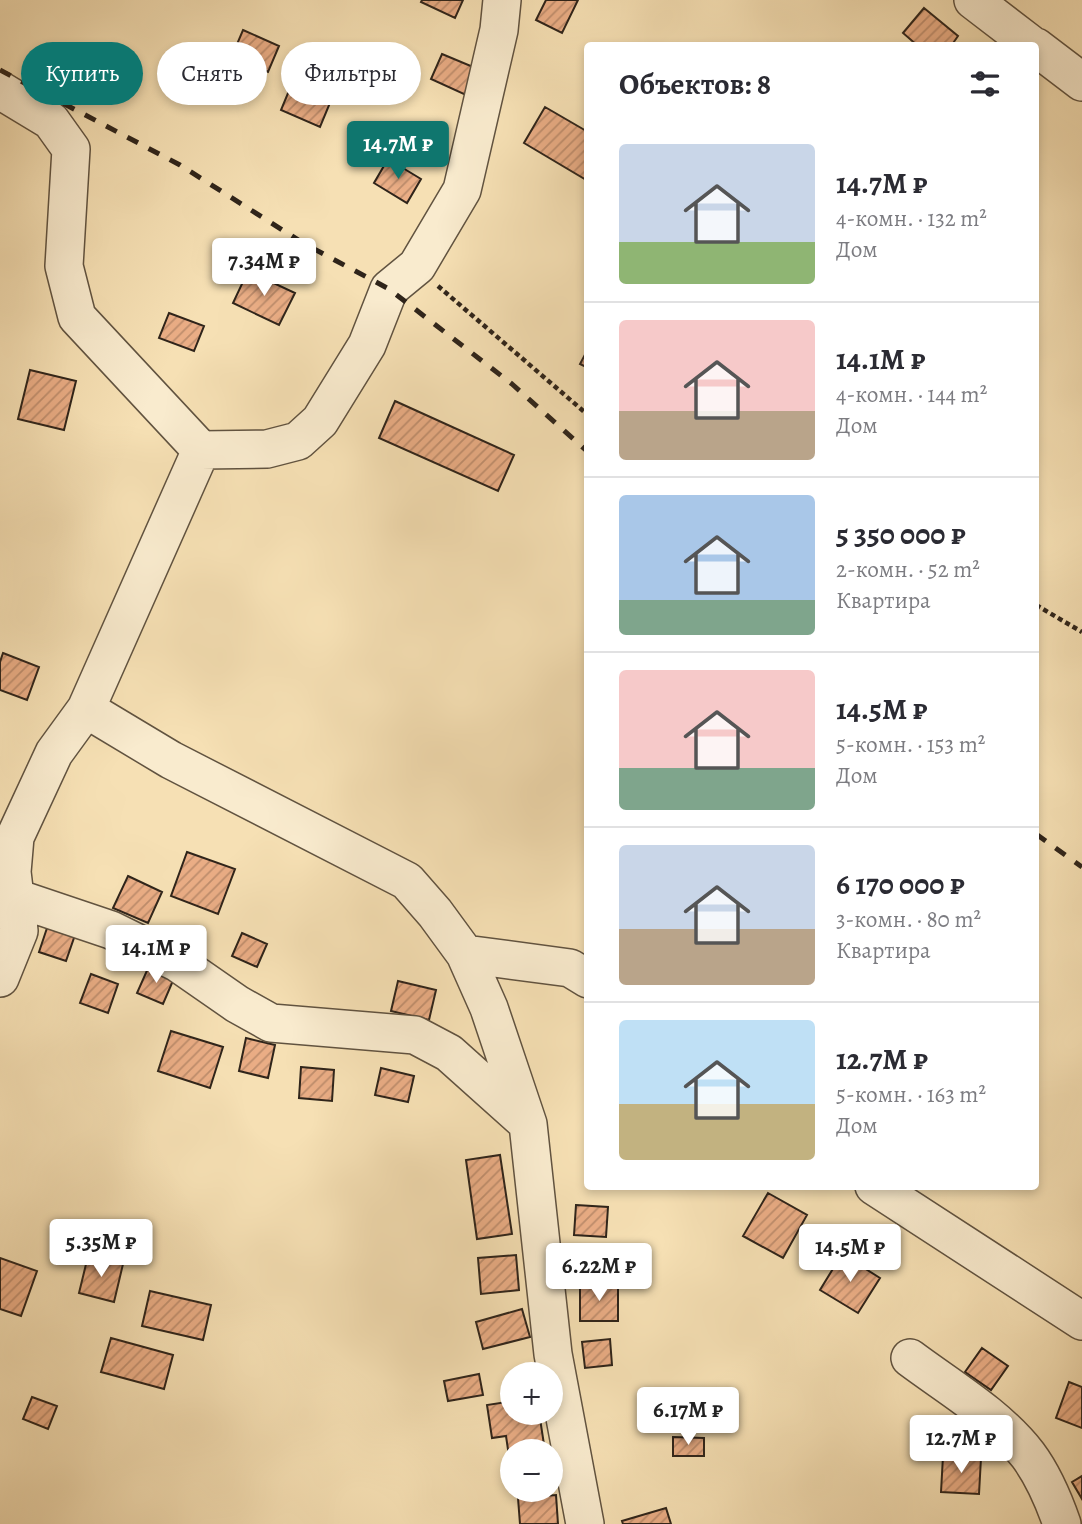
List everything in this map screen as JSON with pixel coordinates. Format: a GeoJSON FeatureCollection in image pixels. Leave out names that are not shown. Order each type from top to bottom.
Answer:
{"type":"FeatureCollection","features":[{"type":"Feature","properties":{"kind":"street"},"geometry":{"type":"LineString","coordinates":[[0,90],[51,121],[71,149],[64,266],[77,317],[201,450],[267,449],[298,441],[320,421],[367,345],[389,289],[417,266],[462,190],[499,30],[502,0]]}},
{"type":"Feature","properties":{"kind":"street"},"geometry":{"type":"LineString","coordinates":[[973,0],[1030,42]]}},
{"type":"Feature","properties":{"kind":"street"},"geometry":{"type":"LineString","coordinates":[[1039,49],[1082,82]]}},
{"type":"Feature","properties":{"kind":"street"},"geometry":{"type":"LineString","coordinates":[[0,978],[19,931],[8,894],[15,837],[54,753],[86,709],[201,450]]}},
{"type":"Feature","properties":{"kind":"street"},"geometry":{"type":"LineString","coordinates":[[86,709],[171,760],[407,881],[465,954],[489,1008],[528,1124],[553,1354],[584,1524]]}},
{"type":"Feature","properties":{"kind":"street"},"geometry":{"type":"LineString","coordinates":[[8,894],[111,930],[178,963],[237,1004],[271,1023],[415,1035],[449,1053],[528,1124]]}},
{"type":"Feature","properties":{"kind":"street"},"geometry":{"type":"LineString","coordinates":[[465,954],[569,968],[584,977]]}},
{"type":"Feature","properties":{"kind":"street"},"geometry":{"type":"LineString","coordinates":[[880,1190],[1082,1321]]}},
{"type":"Feature","properties":{"kind":"street"},"geometry":{"type":"LineString","coordinates":[[909,1358],[992,1419],[1028,1456],[1053,1498],[1062,1524]]}},
{"type":"Feature","properties":{"kind":"path"},"geometry":{"type":"LineString","coordinates":[[417,266],[469,315],[584,412]]}},
{"type":"Feature","properties":{"kind":"path"},"geometry":{"type":"LineString","coordinates":[[1039,607],[1082,632]]}},
{"type":"Feature","properties":{"kind":"building"},"geometry":{"type":"Polygon","coordinates":[[[463,0],[455,18],[421,2],[463,0]]]}},
{"type":"Feature","properties":{"kind":"building"},"geometry":{"type":"Polygon","coordinates":[[[546,0],[578,0],[562,33],[536,20],[546,0]]]}},
{"type":"Feature","properties":{"kind":"building"},"geometry":{"type":"Polygon","coordinates":[[[924,8],[958,36],[954,42],[913,42],[903,33],[924,8]]]}},
{"type":"Feature","properties":{"kind":"building"},"geometry":{"type":"Polygon","coordinates":[[[243,30],[279,46],[268,72],[267,42],[238,42],[243,30]]]}},
{"type":"Feature","properties":{"kind":"building"},"geometry":{"type":"Polygon","coordinates":[[[442,54],[478,69],[466,95],[431,79],[442,54]]]}},
{"type":"Feature","properties":{"kind":"building"},"geometry":{"type":"Polygon","coordinates":[[[283,105],[329,105],[320,127],[281,110],[283,105]]]}},
{"type":"Feature","properties":{"kind":"building"},"geometry":{"type":"Polygon","coordinates":[[[545,107],[584,130],[584,179],[524,143],[545,107]]]}},
{"type":"Feature","properties":{"kind":"building"},"geometry":{"type":"Polygon","coordinates":[[[388,159],[421,179],[407,203],[374,183],[388,159]]]}},
{"type":"Feature","properties":{"kind":"building"},"geometry":{"type":"Polygon","coordinates":[[[248,271],[295,293],[279,325],[233,303],[248,271]]]}},
{"type":"Feature","properties":{"kind":"building"},"geometry":{"type":"Polygon","coordinates":[[[169,313],[204,326],[194,351],[159,338],[169,313]]]}},
{"type":"Feature","properties":{"kind":"building"},"geometry":{"type":"Polygon","coordinates":[[[30,370],[76,381],[64,430],[18,419],[30,370]]]}},
{"type":"Feature","properties":{"kind":"building"},"geometry":{"type":"Polygon","coordinates":[[[395,401],[514,455],[498,491],[379,438],[395,401]]]}},
{"type":"Feature","properties":{"kind":"building"},"geometry":{"type":"Polygon","coordinates":[[[3,653],[39,667],[27,700],[0,690],[0,662],[3,653]]]}},
{"type":"Feature","properties":{"kind":"building"},"geometry":{"type":"Polygon","coordinates":[[[187,852],[235,869],[218,914],[171,896],[187,852]]]}},
{"type":"Feature","properties":{"kind":"building"},"geometry":{"type":"Polygon","coordinates":[[[128,876],[162,892],[148,923],[113,908],[128,876]]]}},
{"type":"Feature","properties":{"kind":"building"},"geometry":{"type":"Polygon","coordinates":[[[49,922],[76,932],[66,961],[39,952],[49,922]]]}},
{"type":"Feature","properties":{"kind":"building"},"geometry":{"type":"Polygon","coordinates":[[[242,933],[267,944],[257,967],[232,956],[242,933]]]}},
{"type":"Feature","properties":{"kind":"building"},"geometry":{"type":"Polygon","coordinates":[[[149,966],[175,976],[163,1004],[137,993],[149,966]]]}},
{"type":"Feature","properties":{"kind":"building"},"geometry":{"type":"Polygon","coordinates":[[[91,974],[118,984],[108,1013],[80,1003],[91,974]]]}},
{"type":"Feature","properties":{"kind":"building"},"geometry":{"type":"Polygon","coordinates":[[[398,981],[436,990],[429,1020],[391,1011],[398,981]]]}},
{"type":"Feature","properties":{"kind":"building"},"geometry":{"type":"Polygon","coordinates":[[[171,1031],[223,1047],[210,1088],[158,1071],[171,1031]]]}},
{"type":"Feature","properties":{"kind":"building"},"geometry":{"type":"Polygon","coordinates":[[[246,1038],[275,1045],[268,1078],[239,1071],[246,1038]]]}},
{"type":"Feature","properties":{"kind":"building"},"geometry":{"type":"Polygon","coordinates":[[[301,1067],[334,1070],[332,1101],[299,1098],[301,1067]]]}},
{"type":"Feature","properties":{"kind":"building"},"geometry":{"type":"Polygon","coordinates":[[[381,1068],[414,1076],[408,1102],[375,1095],[381,1068]]]}},
{"type":"Feature","properties":{"kind":"building"},"geometry":{"type":"Polygon","coordinates":[[[500,1155],[512,1234],[477,1239],[466,1160],[500,1155]]]}},
{"type":"Feature","properties":{"kind":"building"},"geometry":{"type":"Polygon","coordinates":[[[768,1193],[807,1215],[783,1258],[743,1236],[768,1193]]]}},
{"type":"Feature","properties":{"kind":"building"},"geometry":{"type":"Polygon","coordinates":[[[576,1205],[608,1207],[606,1237],[574,1235],[576,1205]]]}},
{"type":"Feature","properties":{"kind":"building"},"geometry":{"type":"Polygon","coordinates":[[[842,1254],[880,1278],[858,1313],[820,1290],[842,1254]]]}},
{"type":"Feature","properties":{"kind":"building"},"geometry":{"type":"Polygon","coordinates":[[[516,1255],[519,1290],[481,1294],[478,1258],[516,1255]]]}},
{"type":"Feature","properties":{"kind":"building"},"geometry":{"type":"Polygon","coordinates":[[[88,1256],[123,1264],[114,1302],[79,1293],[88,1256]]]}},
{"type":"Feature","properties":{"kind":"building"},"geometry":{"type":"Polygon","coordinates":[[[0,1258],[37,1271],[21,1316],[0,1309],[0,1258]]]}},
{"type":"Feature","properties":{"kind":"building"},"geometry":{"type":"Polygon","coordinates":[[[580,1286],[618,1286],[618,1321],[580,1321],[580,1286]]]}},
{"type":"Feature","properties":{"kind":"building"},"geometry":{"type":"Polygon","coordinates":[[[150,1291],[211,1305],[203,1340],[142,1326],[150,1291]]]}},
{"type":"Feature","properties":{"kind":"building"},"geometry":{"type":"Polygon","coordinates":[[[522,1309],[530,1337],[483,1349],[476,1322],[522,1309]]]}},
{"type":"Feature","properties":{"kind":"building"},"geometry":{"type":"Polygon","coordinates":[[[111,1338],[173,1355],[164,1389],[101,1372],[111,1338]]]}},
{"type":"Feature","properties":{"kind":"building"},"geometry":{"type":"Polygon","coordinates":[[[610,1339],[612,1365],[585,1368],[582,1342],[610,1339]]]}},
{"type":"Feature","properties":{"kind":"building"},"geometry":{"type":"Polygon","coordinates":[[[982,1348],[1008,1366],[991,1390],[965,1372],[982,1348]]]}},
{"type":"Feature","properties":{"kind":"building"},"geometry":{"type":"Polygon","coordinates":[[[479,1374],[483,1395],[448,1401],[444,1381],[479,1374]]]}},
{"type":"Feature","properties":{"kind":"building"},"geometry":{"type":"Polygon","coordinates":[[[1069,1382],[1082,1387],[1082,1428],[1056,1418],[1069,1382]]]}},
{"type":"Feature","properties":{"kind":"building"},"geometry":{"type":"Polygon","coordinates":[[[32,1397],[57,1406],[48,1429],[23,1419],[32,1397]]]}},
{"type":"Feature","properties":{"kind":"building"},"geometry":{"type":"Polygon","coordinates":[[[500,1403],[500,1425],[541,1425],[543,1439],[506,1439],[506,1436],[492,1438],[487,1405],[500,1403]]]}},
{"type":"Feature","properties":{"kind":"building"},"geometry":{"type":"Polygon","coordinates":[[[673,1437],[704,1438],[704,1456],[673,1456],[673,1437]]]}},
{"type":"Feature","properties":{"kind":"building"},"geometry":{"type":"Polygon","coordinates":[[[943,1456],[981,1458],[979,1494],[941,1492],[943,1456]]]}},
{"type":"Feature","properties":{"kind":"building"},"geometry":{"type":"Polygon","coordinates":[[[1082,1476],[1082,1499],[1072,1482],[1082,1476]]]}},
{"type":"Feature","properties":{"kind":"building"},"geometry":{"type":"Polygon","coordinates":[[[518,1502],[556,1502],[558,1524],[520,1524],[518,1502]]]}},
{"type":"Feature","properties":{"kind":"building"},"geometry":{"type":"Polygon","coordinates":[[[666,1508],[671,1524],[623,1524],[622,1521],[666,1508]]]}},
{"type":"Feature","properties":{"kind":"railway"},"geometry":{"type":"LineString","coordinates":[[0,70],[180,165],[303,243],[389,289],[512,384],[584,448]]}},
{"type":"Feature","properties":{"kind":"railway"},"geometry":{"type":"LineString","coordinates":[[1039,836],[1082,867]]}}]}
